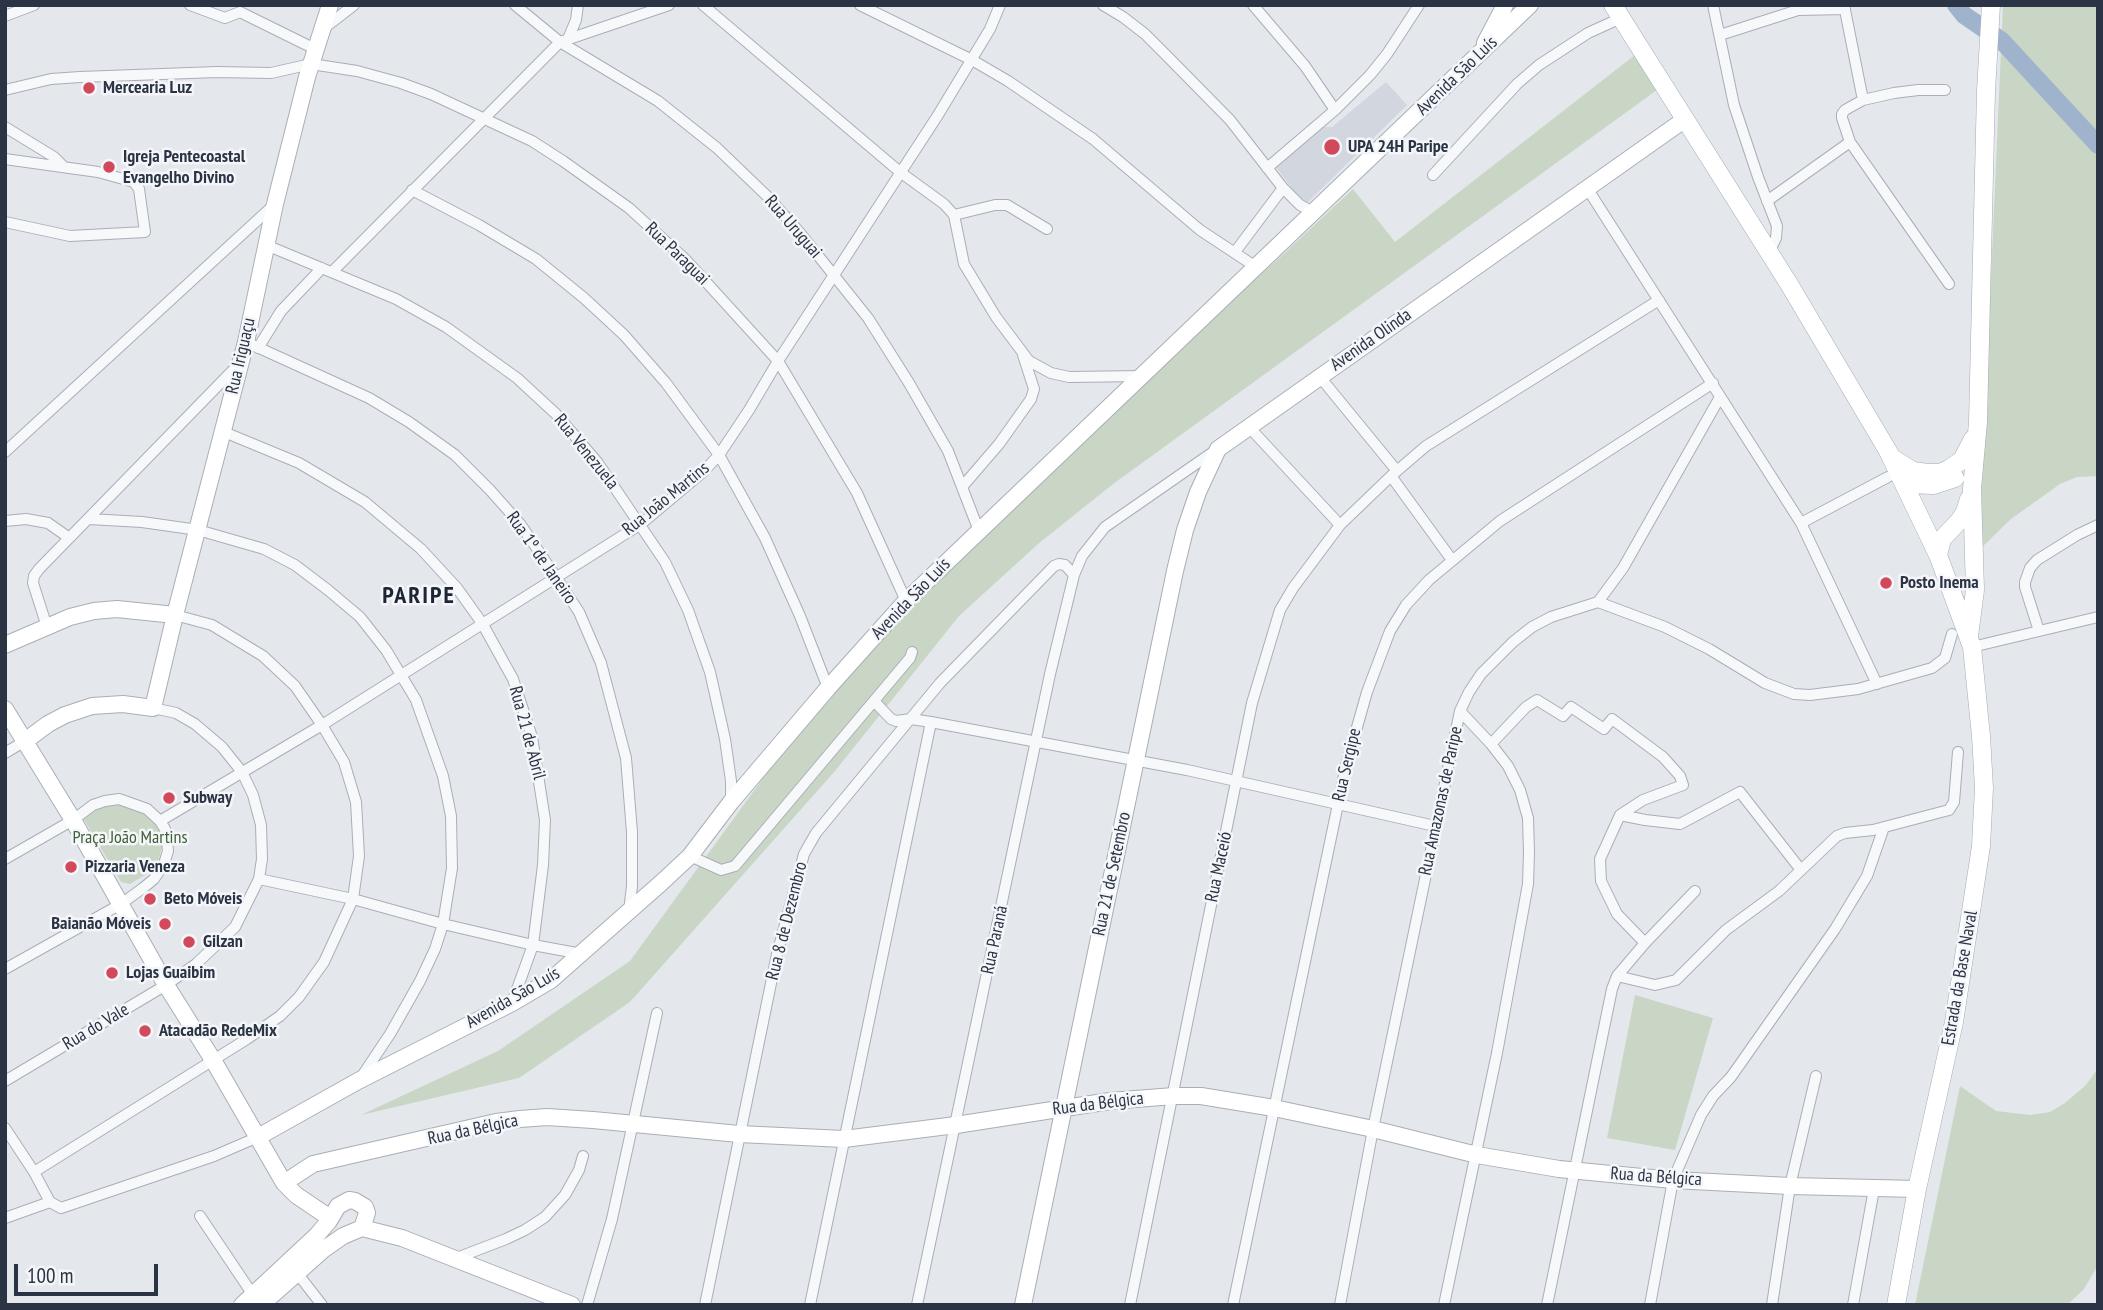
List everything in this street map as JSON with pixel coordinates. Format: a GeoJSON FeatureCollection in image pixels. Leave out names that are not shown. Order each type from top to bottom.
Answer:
{"type":"FeatureCollection","features":[{"type":"Feature","properties":{"kind":"main road","name":"Rua Iriguaçu"},"geometry":{"type":"LineString","coordinates":[[153,708],[239,364],[252,345],[266,245],[275,204],[313,56],[330,5]]}},
{"type":"Feature","properties":{"kind":"main road"},"geometry":{"type":"LineString","coordinates":[[1475,60],[1505,5]]}},
{"type":"Feature","properties":{"kind":"main road","name":"Avenida São Luís"},"geometry":{"type":"LineString","coordinates":[[258,1137],[388,1065],[537,989],[582,954],[690,856],[731,802],[906,601],[1530,5]]}},
{"type":"Feature","properties":{"kind":"main road"},"geometry":{"type":"LineString","coordinates":[[1617,12],[1769,253],[1892,458],[1896,481],[1938,555],[1964,639]]}},
{"type":"Feature","properties":{"kind":"main road"},"geometry":{"type":"LineString","coordinates":[[1964,639],[1975,590],[1972,488],[1978,422],[1986,90],[1991,13]]}},
{"type":"Feature","properties":{"kind":"main road","name":"Avenida Olinda"},"geometry":{"type":"LineString","coordinates":[[1218,449],[1684,120]]}},
{"type":"Feature","properties":{"kind":"main road"},"geometry":{"type":"LineString","coordinates":[[1892,458],[1913,471],[1940,473],[1962,460],[1969,450],[1978,422]]}},
{"type":"Feature","properties":{"kind":"main road"},"geometry":{"type":"LineString","coordinates":[[1896,481],[1934,485],[1945,483],[1968,469],[1976,443]]}},
{"type":"Feature","properties":{"kind":"main road","name":"Rua 21 de Setembro"},"geometry":{"type":"LineString","coordinates":[[1023,1305],[1185,530],[1198,492],[1218,449]]}},
{"type":"Feature","properties":{"kind":"main road"},"geometry":{"type":"LineString","coordinates":[[1938,555],[1942,539],[1965,512],[1972,488]]}},
{"type":"Feature","properties":{"kind":"main road"},"geometry":{"type":"LineString","coordinates":[[5,645],[70,617],[94,611],[117,610],[175,615]]}},
{"type":"Feature","properties":{"kind":"main road","name":"Estrada da Base Naval"},"geometry":{"type":"LineString","coordinates":[[1896,1305],[1917,1189],[1954,1022],[1981,846],[1984,788],[1981,736],[1964,639]]}},
{"type":"Feature","properties":{"kind":"main road","name":"Rua do Vale"},"geometry":{"type":"LineString","coordinates":[[25,741],[65,715],[92,706],[123,704],[153,708]]}},
{"type":"Feature","properties":{"kind":"main road"},"geometry":{"type":"LineString","coordinates":[[5,709],[73,820],[166,985],[284,1183],[296,1195],[330,1218]]}},
{"type":"Feature","properties":{"kind":"main road","name":"Rua da Bélgica"},"geometry":{"type":"LineString","coordinates":[[284,1183],[313,1164],[496,1122],[547,1118],[739,1134],[844,1139],[1063,1108],[1174,1096],[1201,1096],[1373,1129],[1477,1155],[1574,1170],[1673,1180],[1917,1189]]}},
{"type":"Feature","properties":{"kind":"main road"},"geometry":{"type":"LineString","coordinates":[[252,1301],[317,1235],[338,1206],[349,1200],[360,1203],[365,1221]]}},
{"type":"Feature","properties":{"kind":"main road"},"geometry":{"type":"LineString","coordinates":[[365,1221],[572,1305]]}},
{"type":"Feature","properties":{"kind":"main road"},"geometry":{"type":"LineString","coordinates":[[252,1301],[297,1273],[365,1221]]}},
{"type":"Feature","properties":{"kind":"street"},"geometry":{"type":"LineString","coordinates":[[190,5],[225,18],[241,9],[313,56]]}},
{"type":"Feature","properties":{"kind":"street"},"geometry":{"type":"LineString","coordinates":[[323,29],[354,5]]}},
{"type":"Feature","properties":{"kind":"street","name":"Rua Uruguai"},"geometry":{"type":"LineString","coordinates":[[515,5],[564,41],[658,102],[717,148],[768,197],[868,318],[948,451],[979,531]]}},
{"type":"Feature","properties":{"kind":"street"},"geometry":{"type":"LineString","coordinates":[[252,345],[281,311],[412,190],[564,41],[576,20],[578,5]]}},
{"type":"Feature","properties":{"kind":"street"},"geometry":{"type":"LineString","coordinates":[[564,41],[669,5]]}},
{"type":"Feature","properties":{"kind":"street"},"geometry":{"type":"LineString","coordinates":[[703,5],[900,172],[944,204],[954,215],[964,264],[996,317],[1029,361],[1051,373],[1069,377],[1142,376]]}},
{"type":"Feature","properties":{"kind":"street"},"geometry":{"type":"LineString","coordinates":[[860,5],[972,60],[1008,81],[1093,139],[1200,230],[1256,267]]}},
{"type":"Feature","properties":{"kind":"street","name":"Rua João Martins"},"geometry":{"type":"LineString","coordinates":[[160,821],[322,725],[640,524],[703,472],[719,455],[750,410],[778,361],[972,60],[1000,5]]}},
{"type":"Feature","properties":{"kind":"street"},"geometry":{"type":"LineString","coordinates":[[1103,5],[1123,17],[1159,48],[1230,120],[1283,188],[1300,205],[1313,212]]}},
{"type":"Feature","properties":{"kind":"street"},"geometry":{"type":"LineString","coordinates":[[1253,5],[1305,66],[1335,110]]}},
{"type":"Feature","properties":{"kind":"street"},"geometry":{"type":"LineString","coordinates":[[1267,168],[1335,110],[1370,75],[1419,5]]}},
{"type":"Feature","properties":{"kind":"street"},"geometry":{"type":"LineString","coordinates":[[1713,5],[1734,105],[1777,232],[1769,253]]}},
{"type":"Feature","properties":{"kind":"street"},"geometry":{"type":"LineString","coordinates":[[5,16],[28,6]]}},
{"type":"Feature","properties":{"kind":"street"},"geometry":{"type":"LineString","coordinates":[[1720,35],[1798,10],[1844,7],[1863,100]]}},
{"type":"Feature","properties":{"kind":"street"},"geometry":{"type":"LineString","coordinates":[[1433,175],[1517,84],[1617,12]]}},
{"type":"Feature","properties":{"kind":"street"},"geometry":{"type":"LineString","coordinates":[[5,90],[51,79],[80,77],[217,72],[271,73],[313,56]]}},
{"type":"Feature","properties":{"kind":"street","name":"Rua Paraguai"},"geometry":{"type":"LineString","coordinates":[[313,56],[346,69],[431,94],[531,141],[629,208],[686,260],[778,361],[857,493],[906,601]]}},
{"type":"Feature","properties":{"kind":"street"},"geometry":{"type":"LineString","coordinates":[[1945,90],[1918,90],[1863,100],[1842,114],[1850,142],[1949,284]]}},
{"type":"Feature","properties":{"kind":"street"},"geometry":{"type":"LineString","coordinates":[[5,127],[35,144],[64,167]]}},
{"type":"Feature","properties":{"kind":"street"},"geometry":{"type":"LineString","coordinates":[[1767,201],[1850,142]]}},
{"type":"Feature","properties":{"kind":"street"},"geometry":{"type":"LineString","coordinates":[[5,159],[98,172],[134,182],[139,189],[145,232],[69,236],[5,222]]}},
{"type":"Feature","properties":{"kind":"street"},"geometry":{"type":"LineString","coordinates":[[1235,252],[1283,188]]}},
{"type":"Feature","properties":{"kind":"street"},"geometry":{"type":"LineString","coordinates":[[1587,188],[1801,523],[1877,684]]}},
{"type":"Feature","properties":{"kind":"street"},"geometry":{"type":"LineString","coordinates":[[412,190],[536,259],[624,335],[666,383],[719,455],[765,538],[828,688]]}},
{"type":"Feature","properties":{"kind":"street"},"geometry":{"type":"LineString","coordinates":[[5,453],[275,204]]}},
{"type":"Feature","properties":{"kind":"street"},"geometry":{"type":"LineString","coordinates":[[954,215],[995,205],[1007,205],[1047,229]]}},
{"type":"Feature","properties":{"kind":"street","name":"Rua Venezuela"},"geometry":{"type":"LineString","coordinates":[[266,245],[396,299],[446,327],[517,378],[556,414],[589,453],[665,562],[688,610],[710,671],[725,739],[731,802]]}},
{"type":"Feature","properties":{"kind":"street","name":"Rua Maceió"},"geometry":{"type":"LineString","coordinates":[[1130,1305],[1252,703],[1280,610],[1340,525],[1426,446],[1659,300]]}},
{"type":"Feature","properties":{"kind":"street","name":"Rua 1º de Janeiro"},"geometry":{"type":"LineString","coordinates":[[252,345],[369,398],[455,455],[491,490],[521,525],[556,577],[579,612],[601,663],[626,758],[632,832],[629,911]]}},
{"type":"Feature","properties":{"kind":"street"},"geometry":{"type":"LineString","coordinates":[[962,487],[999,444],[1031,399],[1034,388],[1022,354]]}},
{"type":"Feature","properties":{"kind":"street"},"geometry":{"type":"LineString","coordinates":[[47,626],[33,583],[34,576],[68,537],[89,519],[239,364]]}},
{"type":"Feature","properties":{"kind":"street"},"geometry":{"type":"LineString","coordinates":[[1320,377],[1394,473],[1452,560]]}},
{"type":"Feature","properties":{"kind":"street","name":"Rua Sergipe"},"geometry":{"type":"LineString","coordinates":[[1233,1305],[1354,733],[1390,631],[1406,606],[1429,580],[1500,522],[1713,383]]}},
{"type":"Feature","properties":{"kind":"street"},"geometry":{"type":"LineString","coordinates":[[1720,397],[1623,568],[1598,602],[1665,627],[1709,649],[1765,683],[1786,692],[1810,695],[1858,689],[1938,664],[1964,639],[2039,631],[2098,617]]}},
{"type":"Feature","properties":{"kind":"street"},"geometry":{"type":"LineString","coordinates":[[1249,427],[1340,525]]}},
{"type":"Feature","properties":{"kind":"street","name":"Rua 21 de Abril"},"geometry":{"type":"LineString","coordinates":[[224,432],[299,463],[365,502],[421,549],[457,588],[482,623],[513,679],[532,737],[545,820],[543,866],[533,945],[512,1003]]}},
{"type":"Feature","properties":{"kind":"street","name":"Avenida Olinda"},"geometry":{"type":"LineString","coordinates":[[1074,575],[1087,548],[1105,527],[1218,449]]}},
{"type":"Feature","properties":{"kind":"street"},"geometry":{"type":"LineString","coordinates":[[1801,523],[1896,481]]}},
{"type":"Feature","properties":{"kind":"street"},"geometry":{"type":"LineString","coordinates":[[5,521],[26,519],[48,523],[68,537]]}},
{"type":"Feature","properties":{"kind":"street"},"geometry":{"type":"LineString","coordinates":[[89,519],[142,522],[198,530],[264,550],[295,565],[360,617],[402,675],[416,700],[443,776],[452,816],[452,868],[443,924],[435,949],[382,1047],[358,1081]]}},
{"type":"Feature","properties":{"kind":"street"},"geometry":{"type":"LineString","coordinates":[[2039,631],[2025,587],[2030,568],[2037,560],[2098,525]]}},
{"type":"Feature","properties":{"kind":"street","name":"Rua 8 de Dezembro"},"geometry":{"type":"LineString","coordinates":[[705,1305],[777,954],[804,853],[816,834],[940,683],[1054,566],[1065,565],[1074,575]]}},
{"type":"Feature","properties":{"kind":"street","name":"Rua Paraná"},"geometry":{"type":"LineString","coordinates":[[917,1305],[1050,674],[1074,575]]}},
{"type":"Feature","properties":{"kind":"street","name":"Rua Amazonas de Paripe"},"geometry":{"type":"LineString","coordinates":[[1340,1305],[1373,1129],[1460,711],[1481,674],[1513,642],[1551,617],[1598,602]]}},
{"type":"Feature","properties":{"kind":"street"},"geometry":{"type":"LineString","coordinates":[[34,1172],[247,1040],[279,1016],[299,997],[324,962],[354,899],[359,856],[356,803],[344,762],[322,725],[295,686],[263,656],[212,625],[175,615]]}},
{"type":"Feature","properties":{"kind":"street"},"geometry":{"type":"LineString","coordinates":[[690,856],[721,870],[735,866],[912,652]]}},
{"type":"Feature","properties":{"kind":"street"},"geometry":{"type":"LineString","coordinates":[[1490,744],[1526,707],[1537,700],[1563,716],[1571,707],[1604,729],[1612,719],[1663,757],[1680,776],[1683,785],[1643,800],[1620,815],[1602,852],[1599,865],[1601,881],[1617,914],[1645,943]]}},
{"type":"Feature","properties":{"kind":"street"},"geometry":{"type":"LineString","coordinates":[[874,701],[896,721],[911,719],[1037,741],[1435,826]]}},
{"type":"Feature","properties":{"kind":"street","name":"Rua do Vale"},"geometry":{"type":"LineString","coordinates":[[5,1081],[166,985],[196,964],[235,927],[260,879],[261,825],[253,795],[242,772],[222,747],[195,724],[176,713],[153,708]]}},
{"type":"Feature","properties":{"kind":"street"},"geometry":{"type":"LineString","coordinates":[[1444,1305],[1477,1155],[1528,884],[1530,853],[1528,818],[1520,790],[1508,765],[1460,711]]}},
{"type":"Feature","properties":{"kind":"street"},"geometry":{"type":"LineString","coordinates":[[810,1305],[931,722]]}},
{"type":"Feature","properties":{"kind":"street","name":"Rua do Vale"},"geometry":{"type":"LineString","coordinates":[[5,753],[25,741]]}},
{"type":"Feature","properties":{"kind":"street"},"geometry":{"type":"LineString","coordinates":[[1617,976],[1655,985],[1676,980],[1726,930],[1779,891],[1837,836],[1884,827],[1951,807],[1954,802],[1958,752]]}},
{"type":"Feature","properties":{"kind":"street"},"geometry":{"type":"LineString","coordinates":[[1620,815],[1680,824],[1740,792],[1801,870]]}},
{"type":"Feature","properties":{"kind":"street"},"geometry":{"type":"LineString","coordinates":[[5,859],[73,820],[93,805],[119,799],[147,809],[160,821],[165,829],[168,851],[164,864],[154,879],[121,904],[5,969]]}},
{"type":"Feature","properties":{"kind":"street"},"geometry":{"type":"LineString","coordinates":[[1650,1305],[1673,1180],[1701,1115],[1817,958],[1867,876],[1884,827]]}},
{"type":"Feature","properties":{"kind":"street"},"geometry":{"type":"LineString","coordinates":[[260,879],[354,899],[533,945],[582,954]]}},
{"type":"Feature","properties":{"kind":"street"},"geometry":{"type":"LineString","coordinates":[[1547,1305],[1612,989],[1617,976],[1695,891]]}},
{"type":"Feature","properties":{"kind":"street"},"geometry":{"type":"LineString","coordinates":[[525,966],[537,989]]}},
{"type":"Feature","properties":{"kind":"street"},"geometry":{"type":"LineString","coordinates":[[587,1305],[612,1219],[657,1013]]}},
{"type":"Feature","properties":{"kind":"street"},"geometry":{"type":"LineString","coordinates":[[382,1047],[388,1065]]}},
{"type":"Feature","properties":{"kind":"street"},"geometry":{"type":"LineString","coordinates":[[1772,1305],[1790,1186],[1816,1076]]}},
{"type":"Feature","properties":{"kind":"street"},"geometry":{"type":"LineString","coordinates":[[5,1128],[50,1202],[58,1208],[214,1156],[258,1137]]}},
{"type":"Feature","properties":{"kind":"street"},"geometry":{"type":"LineString","coordinates":[[454,1259],[506,1240],[545,1217],[565,1195],[579,1170],[583,1156]]}},
{"type":"Feature","properties":{"kind":"street"},"geometry":{"type":"LineString","coordinates":[[1853,1305],[1874,1189]]}},
{"type":"Feature","properties":{"kind":"street"},"geometry":{"type":"LineString","coordinates":[[5,1218],[50,1202]]}},
{"type":"Feature","properties":{"kind":"street"},"geometry":{"type":"LineString","coordinates":[[200,1216],[252,1301]]}},
{"type":"Feature","properties":{"kind":"street"},"geometry":{"type":"LineString","coordinates":[[297,1273],[322,1305]]}},
{"type":"Feature","properties":{"kind":"shaded area","name":"UPA 24H Paripe"},"geometry":{"type":"Polygon","coordinates":[[[1386,82],[1407,105],[1307,203],[1293,190],[1276,167],[1321,127],[1332,127],[1386,82]]]}},
{"type":"Feature","properties":{"kind":"green space"},"geometry":{"type":"Polygon","coordinates":[[[2003,5],[2098,5],[2098,476],[2077,477],[2060,484],[2011,519],[1979,550],[2003,5]]]}},
{"type":"Feature","properties":{"kind":"green space"},"geometry":{"type":"Polygon","coordinates":[[[1635,55],[1657,90],[1113,484],[1038,544],[959,616],[835,771],[630,1002],[519,1078],[361,1115],[498,1051],[630,961],[828,689],[1144,376],[1277,260],[1353,189],[1395,242],[1635,55]]]}},
{"type":"Feature","properties":{"kind":"green space","name":"Praça João Martins"},"geometry":{"type":"Polygon","coordinates":[[[106,799],[143,805],[161,831],[162,846],[158,863],[150,872],[130,884],[121,882],[83,818],[106,799]]]}},
{"type":"Feature","properties":{"kind":"green space"},"geometry":{"type":"Polygon","coordinates":[[[1635,995],[1713,1018],[1675,1150],[1607,1138],[1635,995]]]}},
{"type":"Feature","properties":{"kind":"green space"},"geometry":{"type":"Polygon","coordinates":[[[2098,1068],[2098,1265],[2084,1289],[2067,1305],[1915,1305],[1960,1086],[1996,1111],[2030,1115],[2050,1112],[2065,1103],[2086,1085],[2098,1068]]]}},
{"type":"Feature","properties":{"kind":"waterway"},"geometry":{"type":"LineString","coordinates":[[1956,5],[1964,15],[2002,41],[2098,145]]}},
{"type":"Feature","properties":{"kind":"place","name":"Mercearia Luz"},"geometry":{"type":"Point","coordinates":[89,88]}},
{"type":"Feature","properties":{"kind":"place","name":"UPA 24H Paripe"},"geometry":{"type":"Point","coordinates":[1332,147]}},
{"type":"Feature","properties":{"kind":"place","name":"Igreja Pentecoastal Evangelho Divino"},"geometry":{"type":"Point","coordinates":[109,167]}},
{"type":"Feature","properties":{"kind":"place","name":"Posto Inema"},"geometry":{"type":"Point","coordinates":[1886,583]}},
{"type":"Feature","properties":{"kind":"place","name":"Subway"},"geometry":{"type":"Point","coordinates":[169,798]}},
{"type":"Feature","properties":{"kind":"place","name":"Pizzaria Veneza"},"geometry":{"type":"Point","coordinates":[71,867]}},
{"type":"Feature","properties":{"kind":"place","name":"Beto Móveis"},"geometry":{"type":"Point","coordinates":[150,899]}},
{"type":"Feature","properties":{"kind":"place","name":"Baianão Móveis"},"geometry":{"type":"Point","coordinates":[165,924]}},
{"type":"Feature","properties":{"kind":"place","name":"Gilzan"},"geometry":{"type":"Point","coordinates":[189,942]}},
{"type":"Feature","properties":{"kind":"place","name":"Lojas Guaibim"},"geometry":{"type":"Point","coordinates":[112,973]}},
{"type":"Feature","properties":{"kind":"place","name":"Atacadão RedeMix"},"geometry":{"type":"Point","coordinates":[145,1031]}},
{"type":"Feature","properties":{"kind":"district","name":"PARIPE"},"geometry":{"type":"Point","coordinates":[419,596]}}]}
